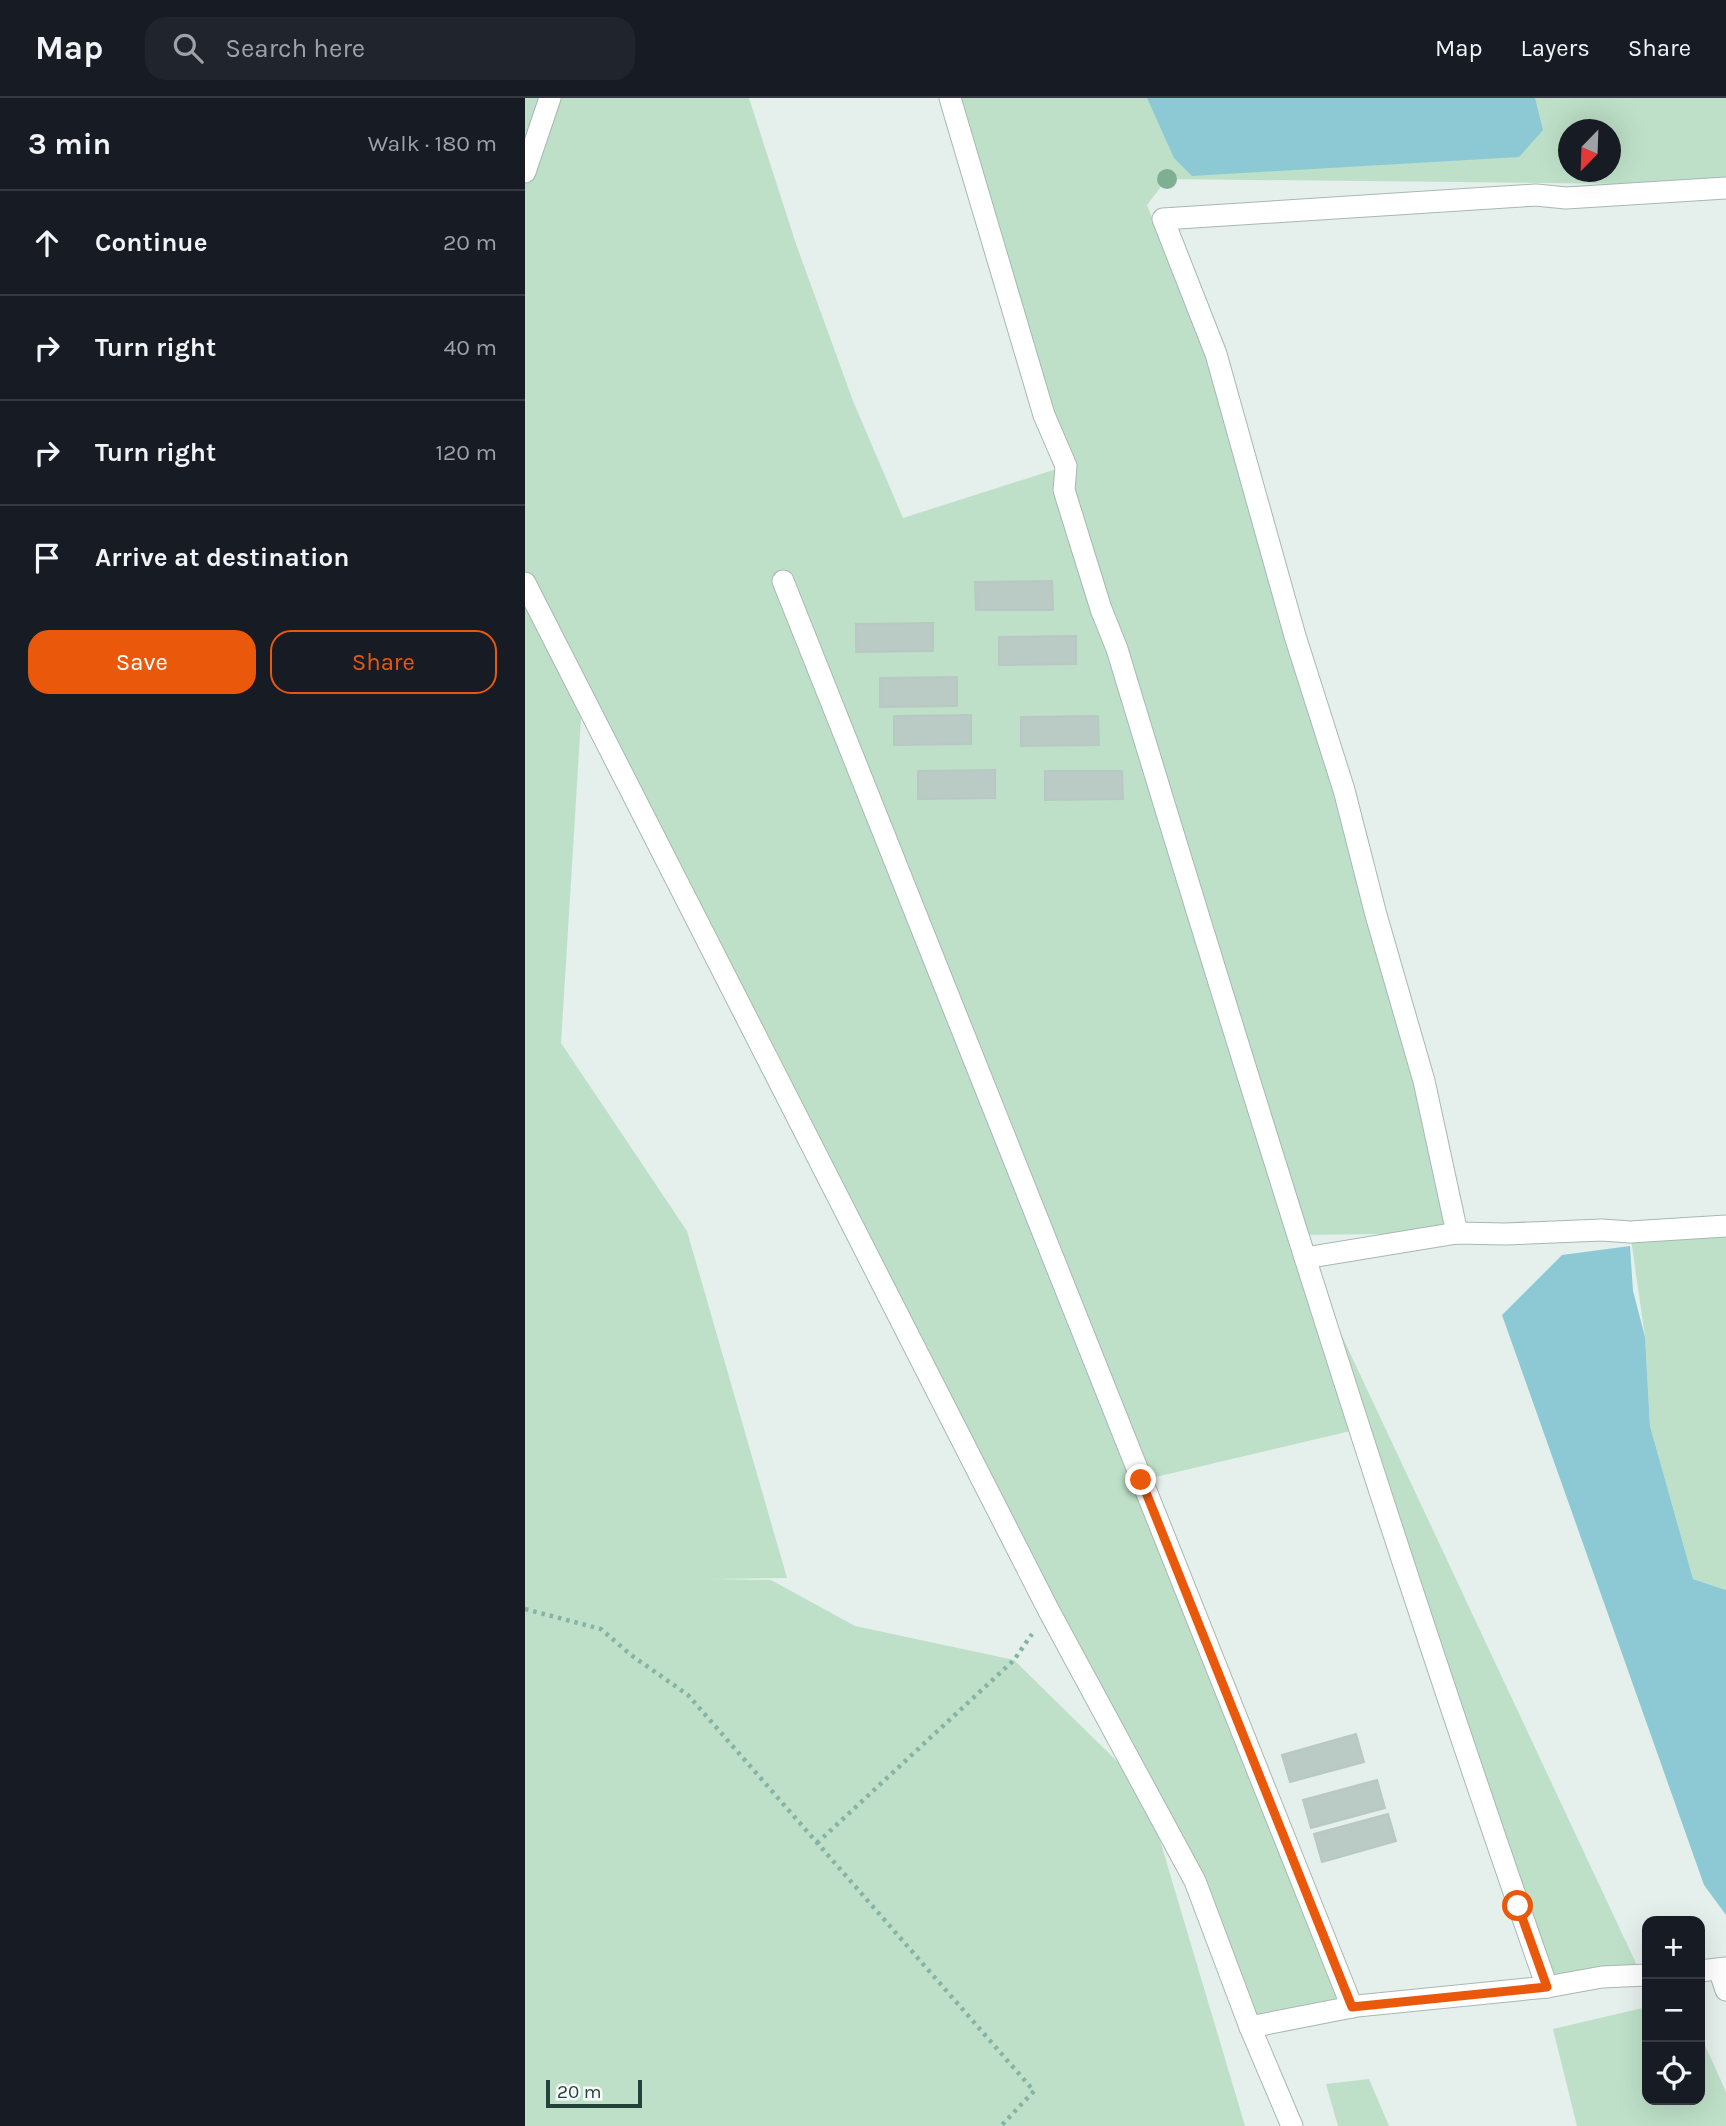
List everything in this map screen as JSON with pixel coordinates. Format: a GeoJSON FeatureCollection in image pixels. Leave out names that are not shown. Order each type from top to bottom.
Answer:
{"type":"FeatureCollection","features":[{"type":"Feature","properties":{"kind":"street"},"geometry":{"type":"LineString","coordinates":[[525,172],[550,98]]}},
{"type":"Feature","properties":{"kind":"street"},"geometry":{"type":"LineString","coordinates":[[950,98],[1044,415],[1066,466],[1064,490],[1101,609],[1117,649],[1359,1429],[1547,1987]]}},
{"type":"Feature","properties":{"kind":"street"},"geometry":{"type":"LineString","coordinates":[[1457,1233],[1425,1081],[1376,915],[1344,790],[1296,636],[1216,354],[1163,219],[1536,195],[1566,198],[1726,188]]}},
{"type":"Feature","properties":{"kind":"street"},"geometry":{"type":"LineString","coordinates":[[783,581],[1352,2007]]}},
{"type":"Feature","properties":{"kind":"street"},"geometry":{"type":"LineString","coordinates":[[525,583],[1049,1611],[1195,1881],[1250,2027],[1292,2126]]}},
{"type":"Feature","properties":{"kind":"street"},"geometry":{"type":"LineString","coordinates":[[1305,1258],[1457,1233],[1602,1230],[1630,1232],[1726,1226]]}},
{"type":"Feature","properties":{"kind":"street"},"geometry":{"type":"LineString","coordinates":[[1715,1969],[1726,1990]]}},
{"type":"Feature","properties":{"kind":"street"},"geometry":{"type":"LineString","coordinates":[[1250,2027],[1352,2007],[1642,1975]]}},
{"type":"Feature","properties":{"kind":"path"},"geometry":{"type":"LineString","coordinates":[[525,1609],[601,1629],[631,1655],[688,1695],[1034,2091],[1001,2126]]}},
{"type":"Feature","properties":{"kind":"path"},"geometry":{"type":"LineString","coordinates":[[817,1843],[1014,1660],[1049,1611]]}},
{"type":"Feature","properties":{"kind":"green space"},"geometry":{"type":"Polygon","coordinates":[[[525,98],[749,98],[796,244],[853,401],[903,518],[1066,466],[950,98],[1726,98],[1726,185],[1167,179],[1147,205],[1245,456],[1457,1233],[1299,1235],[1305,1257],[1642,1976],[1547,1987],[1359,1429],[1143,1480],[1349,1998],[1259,2025],[1154,1820],[1245,2126],[525,2126],[525,98]],[[582,703],[561,1043],[687,1231],[787,1578],[712,1579],[771,1580],[855,1626],[1014,1660],[1131,1775],[582,703]]]}},
{"type":"Feature","properties":{"kind":"green space"},"geometry":{"type":"Polygon","coordinates":[[[1726,1226],[1726,1590],[1693,1579],[1650,1426],[1645,1337],[1630,1232],[1726,1226]]]}},
{"type":"Feature","properties":{"kind":"green space"},"geometry":{"type":"Polygon","coordinates":[[[1642,2008],[1642,2105],[1705,2105],[1705,2045],[1726,2092],[1726,2126],[1577,2126],[1553,2029],[1642,2008]]]}},
{"type":"Feature","properties":{"kind":"green space"},"geometry":{"type":"Polygon","coordinates":[[[1369,2079],[1389,2126],[1338,2126],[1326,2084],[1369,2079]]]}},
{"type":"Feature","properties":{"kind":"water"},"geometry":{"type":"Polygon","coordinates":[[[1147,98],[1535,98],[1543,130],[1519,157],[1192,176],[1174,158],[1147,98]]]}},
{"type":"Feature","properties":{"kind":"water"},"geometry":{"type":"Polygon","coordinates":[[[1630,1246],[1633,1291],[1645,1337],[1650,1426],[1693,1579],[1726,1590],[1726,1915],[1704,1885],[1502,1315],[1562,1255],[1630,1246]]]}},
{"type":"Feature","properties":{"kind":"building"},"geometry":{"type":"Polygon","coordinates":[[[1052,581],[1053,610],[976,610],[975,582],[1052,581]]]}},
{"type":"Feature","properties":{"kind":"building"},"geometry":{"type":"Polygon","coordinates":[[[933,623],[933,651],[856,652],[856,624],[933,623]]]}},
{"type":"Feature","properties":{"kind":"building"},"geometry":{"type":"Polygon","coordinates":[[[1076,636],[1076,664],[999,665],[999,637],[1076,636]]]}},
{"type":"Feature","properties":{"kind":"building"},"geometry":{"type":"Polygon","coordinates":[[[957,677],[957,706],[880,707],[880,678],[957,677]]]}},
{"type":"Feature","properties":{"kind":"building"},"geometry":{"type":"Polygon","coordinates":[[[971,715],[971,744],[894,745],[894,716],[971,715]]]}},
{"type":"Feature","properties":{"kind":"building"},"geometry":{"type":"Polygon","coordinates":[[[1098,716],[1099,745],[1021,746],[1021,717],[1098,716]]]}},
{"type":"Feature","properties":{"kind":"building"},"geometry":{"type":"Polygon","coordinates":[[[995,770],[995,798],[918,799],[918,771],[995,770]]]}},
{"type":"Feature","properties":{"kind":"building"},"geometry":{"type":"Polygon","coordinates":[[[1045,771],[1122,771],[1123,799],[1045,800],[1045,771]]]}},
{"type":"Feature","properties":{"kind":"building"},"geometry":{"type":"Polygon","coordinates":[[[1356,1734],[1364,1762],[1290,1782],[1282,1755],[1356,1734]]]}},
{"type":"Feature","properties":{"kind":"building"},"geometry":{"type":"Polygon","coordinates":[[[1377,1780],[1385,1808],[1311,1828],[1303,1800],[1377,1780]]]}},
{"type":"Feature","properties":{"kind":"building"},"geometry":{"type":"Polygon","coordinates":[[[1388,1814],[1396,1841],[1322,1862],[1314,1834],[1388,1814]]]}},
{"type":"Feature","properties":{"kind":"route"},"geometry":{"type":"LineString","coordinates":[[1141,1480],[1352,2007],[1547,1987],[1518,1906]]}}]}
